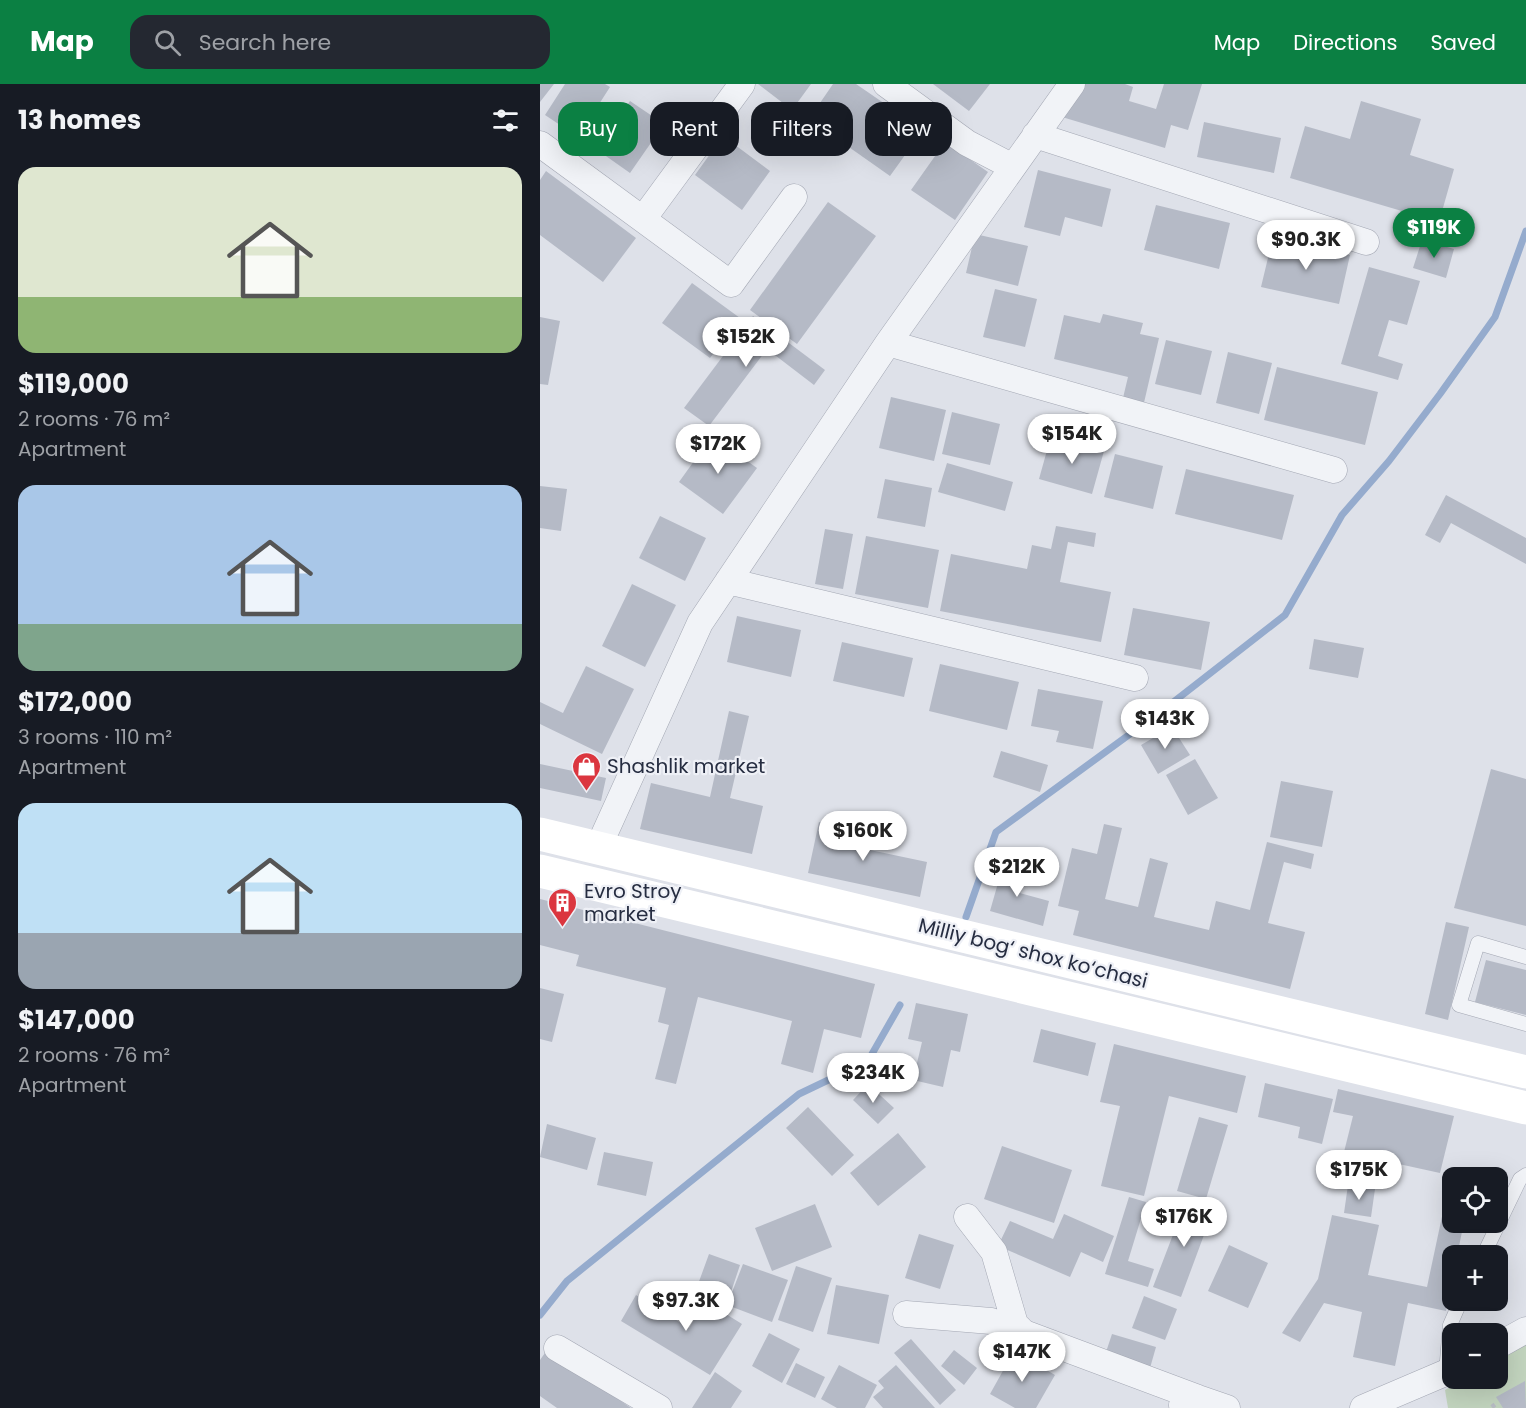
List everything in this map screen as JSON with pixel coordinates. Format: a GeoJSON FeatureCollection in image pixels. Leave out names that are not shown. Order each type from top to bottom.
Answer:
{"type":"FeatureCollection","features":[{"type":"Feature","properties":{"kind":"main road","name":"Milliy bog‘ shox ko‘chasi"},"geometry":{"type":"LineString","coordinates":[[540,834],[1526,1072]]}},
{"type":"Feature","properties":{"kind":"main road","name":"Milliy bog‘ shox ko‘chasi"},"geometry":{"type":"LineString","coordinates":[[540,872],[1526,1108]]}},
{"type":"Feature","properties":{"kind":"main road"},"geometry":{"type":"LineString","coordinates":[[805,935],[813,901]]}},
{"type":"Feature","properties":{"kind":"main road"},"geometry":{"type":"LineString","coordinates":[[1133,1014],[1141,980]]}},
{"type":"Feature","properties":{"kind":"street"},"geometry":{"type":"LineString","coordinates":[[643,219],[742,84]]}},
{"type":"Feature","properties":{"kind":"street"},"geometry":{"type":"LineString","coordinates":[[886,84],[967,143],[1013,167]]}},
{"type":"Feature","properties":{"kind":"street"},"geometry":{"type":"LineString","coordinates":[[598,848],[700,623],[888,343],[1072,84]]}},
{"type":"Feature","properties":{"kind":"street"},"geometry":{"type":"LineString","coordinates":[[1035,135],[1366,242]]}},
{"type":"Feature","properties":{"kind":"street"},"geometry":{"type":"LineString","coordinates":[[540,144],[731,284],[794,197]]}},
{"type":"Feature","properties":{"kind":"street"},"geometry":{"type":"LineString","coordinates":[[888,343],[1334,470]]}},
{"type":"Feature","properties":{"kind":"street"},"geometry":{"type":"LineString","coordinates":[[728,581],[1136,678]]}},
{"type":"Feature","properties":{"kind":"street"},"geometry":{"type":"LineString","coordinates":[[967,1217],[994,1252],[1015,1324],[1024,1333]]}},
{"type":"Feature","properties":{"kind":"street"},"geometry":{"type":"LineString","coordinates":[[906,1314],[991,1321],[1187,1403],[1227,1408]]}},
{"type":"Feature","properties":{"kind":"street"},"geometry":{"type":"LineString","coordinates":[[1508,1340],[1526,1330]]}},
{"type":"Feature","properties":{"kind":"street"},"geometry":{"type":"LineString","coordinates":[[557,1348],[659,1408]]}},
{"type":"Feature","properties":{"kind":"street"},"geometry":{"type":"LineString","coordinates":[[1363,1408],[1442,1375]]}},
{"type":"Feature","properties":{"kind":"lane"},"geometry":{"type":"LineString","coordinates":[[1526,957],[1478,943],[1460,1005],[1526,1024]]}},
{"type":"Feature","properties":{"kind":"lane"},"geometry":{"type":"LineString","coordinates":[[1488,1245],[1520,1179],[1526,1175]]}},
{"type":"Feature","properties":{"kind":"green space"},"geometry":{"type":"Polygon","coordinates":[[[1526,1341],[1526,1408],[1448,1408],[1447,1389],[1508,1389],[1508,1352],[1526,1341]]]}},
{"type":"Feature","properties":{"kind":"building"},"geometry":{"type":"Polygon","coordinates":[[[540,84],[554,84],[540,102],[540,84]]]}},
{"type":"Feature","properties":{"kind":"building"},"geometry":{"type":"Polygon","coordinates":[[[565,84],[605,84],[610,87],[600,102],[558,102],[558,124],[545,115],[565,84]]]}},
{"type":"Feature","properties":{"kind":"building"},"geometry":{"type":"Polygon","coordinates":[[[758,84],[811,84],[798,102],[782,102],[758,84]]]}},
{"type":"Feature","properties":{"kind":"building"},"geometry":{"type":"Polygon","coordinates":[[[833,84],[856,84],[882,102],[865,102],[865,156],[904,156],[890,176],[853,150],[853,102],[821,102],[833,84]]]}},
{"type":"Feature","properties":{"kind":"building"},"geometry":{"type":"Polygon","coordinates":[[[933,84],[990,84],[969,111],[933,84]]]}},
{"type":"Feature","properties":{"kind":"building"},"geometry":{"type":"Polygon","coordinates":[[[1084,84],[1125,84],[1133,87],[1129,101],[1156,109],[1164,84],[1202,84],[1188,130],[1171,125],[1165,148],[1062,117],[1084,84]]]}},
{"type":"Feature","properties":{"kind":"building"},"geometry":{"type":"Polygon","coordinates":[[[1361,101],[1421,119],[1410,155],[1454,169],[1439,222],[1290,178],[1305,126],[1350,139],[1361,101]]]}},
{"type":"Feature","properties":{"kind":"building"},"geometry":{"type":"Polygon","coordinates":[[[638,106],[650,115],[650,144],[630,173],[606,156],[638,156],[638,106]]]}},
{"type":"Feature","properties":{"kind":"building"},"geometry":{"type":"Polygon","coordinates":[[[1204,122],[1281,138],[1274,173],[1197,157],[1204,122]]]}},
{"type":"Feature","properties":{"kind":"building"},"geometry":{"type":"Polygon","coordinates":[[[952,147],[988,172],[955,220],[911,190],[935,156],[952,156],[952,147]]]}},
{"type":"Feature","properties":{"kind":"building"},"geometry":{"type":"Polygon","coordinates":[[[739,148],[770,171],[742,210],[695,175],[709,156],[739,156],[739,148]]]}},
{"type":"Feature","properties":{"kind":"building"},"geometry":{"type":"Polygon","coordinates":[[[1038,170],[1111,189],[1102,227],[1065,217],[1060,236],[1024,227],[1038,170]]]}},
{"type":"Feature","properties":{"kind":"building"},"geometry":{"type":"Polygon","coordinates":[[[546,171],[636,238],[603,282],[540,235],[540,180],[546,171]]]}},
{"type":"Feature","properties":{"kind":"building"},"geometry":{"type":"Polygon","coordinates":[[[828,202],[876,236],[797,344],[750,310],[828,202]]]}},
{"type":"Feature","properties":{"kind":"building"},"geometry":{"type":"Polygon","coordinates":[[[1156,205],[1230,223],[1219,269],[1144,250],[1156,205]]]}},
{"type":"Feature","properties":{"kind":"building"},"geometry":{"type":"Polygon","coordinates":[[[975,234],[1028,246],[1018,286],[966,273],[975,234]]]}},
{"type":"Feature","properties":{"kind":"building"},"geometry":{"type":"Polygon","coordinates":[[[1273,237],[1350,255],[1339,304],[1261,287],[1273,237]]]}},
{"type":"Feature","properties":{"kind":"building"},"geometry":{"type":"Polygon","coordinates":[[[1422,240],[1454,249],[1446,278],[1413,268],[1422,240]]]}},
{"type":"Feature","properties":{"kind":"building"},"geometry":{"type":"Polygon","coordinates":[[[1369,267],[1420,281],[1407,325],[1389,320],[1378,356],[1403,364],[1398,380],[1341,364],[1369,267]]]}},
{"type":"Feature","properties":{"kind":"building"},"geometry":{"type":"Polygon","coordinates":[[[692,283],[740,318],[710,358],[662,323],[692,283]]]}},
{"type":"Feature","properties":{"kind":"building"},"geometry":{"type":"Polygon","coordinates":[[[995,289],[1037,299],[1025,347],[983,337],[995,289]]]}},
{"type":"Feature","properties":{"kind":"building"},"geometry":{"type":"Polygon","coordinates":[[[1103,314],[1143,323],[1140,334],[1159,338],[1143,407],[1122,402],[1128,377],[1054,359],[1064,315],[1100,323],[1103,314]]]}},
{"type":"Feature","properties":{"kind":"building"},"geometry":{"type":"Polygon","coordinates":[[[753,316],[825,370],[814,385],[767,349],[709,426],[684,408],[753,316]]]}},
{"type":"Feature","properties":{"kind":"building"},"geometry":{"type":"Polygon","coordinates":[[[540,317],[560,321],[548,385],[540,384],[540,317]]]}},
{"type":"Feature","properties":{"kind":"building"},"geometry":{"type":"Polygon","coordinates":[[[1166,340],[1212,351],[1201,395],[1155,384],[1166,340]]]}},
{"type":"Feature","properties":{"kind":"building"},"geometry":{"type":"Polygon","coordinates":[[[1228,352],[1272,363],[1259,414],[1216,403],[1228,352]]]}},
{"type":"Feature","properties":{"kind":"building"},"geometry":{"type":"Polygon","coordinates":[[[1277,367],[1378,392],[1365,445],[1264,420],[1277,367]]]}},
{"type":"Feature","properties":{"kind":"building"},"geometry":{"type":"Polygon","coordinates":[[[891,397],[946,410],[934,461],[879,448],[891,397]]]}},
{"type":"Feature","properties":{"kind":"building"},"geometry":{"type":"Polygon","coordinates":[[[952,412],[1000,424],[990,465],[942,454],[952,412]]]}},
{"type":"Feature","properties":{"kind":"building"},"geometry":{"type":"Polygon","coordinates":[[[712,436],[757,468],[723,514],[679,482],[712,436]]]}},
{"type":"Feature","properties":{"kind":"building"},"geometry":{"type":"Polygon","coordinates":[[[1051,436],[1104,451],[1092,494],[1039,479],[1051,436]]]}},
{"type":"Feature","properties":{"kind":"building"},"geometry":{"type":"Polygon","coordinates":[[[1115,454],[1163,466],[1153,509],[1104,497],[1115,454]]]}},
{"type":"Feature","properties":{"kind":"building"},"geometry":{"type":"Polygon","coordinates":[[[947,463],[1013,482],[1005,511],[938,492],[947,463]]]}},
{"type":"Feature","properties":{"kind":"building"},"geometry":{"type":"Polygon","coordinates":[[[1186,469],[1294,495],[1282,540],[1175,514],[1186,469]]]}},
{"type":"Feature","properties":{"kind":"building"},"geometry":{"type":"Polygon","coordinates":[[[885,479],[932,488],[925,527],[877,518],[885,479]]]}},
{"type":"Feature","properties":{"kind":"building"},"geometry":{"type":"Polygon","coordinates":[[[540,486],[567,489],[561,531],[540,528],[540,486]]]}},
{"type":"Feature","properties":{"kind":"building"},"geometry":{"type":"Polygon","coordinates":[[[1446,495],[1526,538],[1526,564],[1451,523],[1440,543],[1425,535],[1446,495]]]}},
{"type":"Feature","properties":{"kind":"building"},"geometry":{"type":"Polygon","coordinates":[[[660,516],[706,538],[685,581],[639,558],[660,516]]]}},
{"type":"Feature","properties":{"kind":"building"},"geometry":{"type":"Polygon","coordinates":[[[1056,526],[1096,533],[1094,547],[1068,542],[1060,582],[1111,592],[1101,642],[940,611],[951,554],[1027,569],[1032,545],[1051,549],[1056,526]]]}},
{"type":"Feature","properties":{"kind":"building"},"geometry":{"type":"Polygon","coordinates":[[[825,529],[853,534],[843,589],[815,584],[825,529]]]}},
{"type":"Feature","properties":{"kind":"building"},"geometry":{"type":"Polygon","coordinates":[[[866,536],[939,550],[928,608],[855,594],[866,536]]]}},
{"type":"Feature","properties":{"kind":"building"},"geometry":{"type":"Polygon","coordinates":[[[632,584],[676,605],[645,667],[602,646],[632,584]]]}},
{"type":"Feature","properties":{"kind":"building"},"geometry":{"type":"Polygon","coordinates":[[[1133,608],[1210,622],[1201,670],[1124,655],[1133,608]]]}},
{"type":"Feature","properties":{"kind":"building"},"geometry":{"type":"Polygon","coordinates":[[[737,616],[801,630],[791,677],[727,662],[737,616]]]}},
{"type":"Feature","properties":{"kind":"building"},"geometry":{"type":"Polygon","coordinates":[[[1314,639],[1364,648],[1358,678],[1309,669],[1314,639]]]}},
{"type":"Feature","properties":{"kind":"building"},"geometry":{"type":"Polygon","coordinates":[[[842,642],[913,658],[904,697],[833,681],[842,642]]]}},
{"type":"Feature","properties":{"kind":"building"},"geometry":{"type":"Polygon","coordinates":[[[940,664],[1019,682],[1007,730],[929,711],[940,664]]]}},
{"type":"Feature","properties":{"kind":"building"},"geometry":{"type":"Polygon","coordinates":[[[586,666],[634,689],[602,754],[540,724],[540,702],[563,713],[586,666]]]}},
{"type":"Feature","properties":{"kind":"building"},"geometry":{"type":"Polygon","coordinates":[[[1038,689],[1103,701],[1093,749],[1056,742],[1059,731],[1031,726],[1038,689]]]}},
{"type":"Feature","properties":{"kind":"building"},"geometry":{"type":"Polygon","coordinates":[[[729,711],[749,716],[730,798],[763,806],[752,854],[640,829],[651,783],[710,797],[729,711]]]}},
{"type":"Feature","properties":{"kind":"building"},"geometry":{"type":"Polygon","coordinates":[[[1172,727],[1190,755],[1158,774],[1141,745],[1172,727]]]}},
{"type":"Feature","properties":{"kind":"building"},"geometry":{"type":"Polygon","coordinates":[[[1001,751],[1048,765],[1040,792],[993,777],[1001,751]]]}},
{"type":"Feature","properties":{"kind":"building"},"geometry":{"type":"Polygon","coordinates":[[[1195,759],[1218,798],[1188,815],[1166,775],[1195,759]]]}},
{"type":"Feature","properties":{"kind":"building"},"geometry":{"type":"Polygon","coordinates":[[[540,764],[606,778],[601,801],[540,788],[540,764]]]}},
{"type":"Feature","properties":{"kind":"building"},"geometry":{"type":"Polygon","coordinates":[[[1491,769],[1526,779],[1526,926],[1454,908],[1491,769]]]}},
{"type":"Feature","properties":{"kind":"building"},"geometry":{"type":"Polygon","coordinates":[[[1281,781],[1333,791],[1322,847],[1270,837],[1281,781]]]}},
{"type":"Feature","properties":{"kind":"building"},"geometry":{"type":"Polygon","coordinates":[[[819,822],[873,833],[870,850],[927,862],[920,897],[808,873],[819,822]]]}},
{"type":"Feature","properties":{"kind":"building"},"geometry":{"type":"Polygon","coordinates":[[[1104,824],[1122,828],[1105,899],[1138,907],[1150,858],[1168,863],[1154,917],[1209,930],[1216,901],[1250,910],[1267,842],[1314,854],[1311,869],[1284,862],[1268,923],[1305,932],[1290,989],[1073,935],[1079,911],[1058,906],[1072,848],[1097,854],[1104,824]]]}},
{"type":"Feature","properties":{"kind":"building"},"geometry":{"type":"Polygon","coordinates":[[[1004,862],[1023,867],[1016,892],[1049,901],[1043,926],[990,911],[1004,862]]]}},
{"type":"Feature","properties":{"kind":"building"},"geometry":{"type":"Polygon","coordinates":[[[540,899],[875,984],[861,1038],[824,1029],[813,1073],[781,1064],[792,1021],[698,997],[676,1084],[655,1079],[669,1025],[658,1022],[666,988],[576,966],[579,955],[540,945],[540,899]]]}},
{"type":"Feature","properties":{"kind":"building"},"geometry":{"type":"Polygon","coordinates":[[[1446,922],[1469,927],[1448,1020],[1425,1014],[1446,922]]]}},
{"type":"Feature","properties":{"kind":"building"},"geometry":{"type":"Polygon","coordinates":[[[1486,960],[1526,970],[1526,1015],[1475,1002],[1486,960]]]}},
{"type":"Feature","properties":{"kind":"building"},"geometry":{"type":"Polygon","coordinates":[[[540,988],[564,994],[552,1042],[540,1039],[540,988]]]}},
{"type":"Feature","properties":{"kind":"building"},"geometry":{"type":"Polygon","coordinates":[[[916,1003],[968,1014],[960,1052],[951,1050],[943,1087],[913,1080],[922,1042],[908,1039],[916,1003]]]}},
{"type":"Feature","properties":{"kind":"building"},"geometry":{"type":"Polygon","coordinates":[[[1041,1029],[1096,1043],[1088,1076],[1033,1062],[1041,1029]]]}},
{"type":"Feature","properties":{"kind":"building"},"geometry":{"type":"Polygon","coordinates":[[[1114,1044],[1246,1076],[1237,1113],[1169,1096],[1144,1196],[1101,1186],[1120,1106],[1100,1102],[1114,1044]]]}},
{"type":"Feature","properties":{"kind":"building"},"geometry":{"type":"Polygon","coordinates":[[[1265,1083],[1333,1099],[1322,1144],[1298,1138],[1300,1127],[1258,1117],[1265,1083]]]}},
{"type":"Feature","properties":{"kind":"building"},"geometry":{"type":"Polygon","coordinates":[[[868,1084],[894,1108],[878,1124],[853,1100],[868,1084]]]}},
{"type":"Feature","properties":{"kind":"building"},"geometry":{"type":"Polygon","coordinates":[[[1338,1089],[1454,1116],[1440,1173],[1344,1152],[1353,1116],[1333,1112],[1338,1089]]]}},
{"type":"Feature","properties":{"kind":"building"},"geometry":{"type":"Polygon","coordinates":[[[808,1107],[854,1155],[832,1176],[786,1128],[808,1107]]]}},
{"type":"Feature","properties":{"kind":"building"},"geometry":{"type":"Polygon","coordinates":[[[1199,1117],[1228,1125],[1206,1199],[1177,1191],[1199,1117]]]}},
{"type":"Feature","properties":{"kind":"building"},"geometry":{"type":"Polygon","coordinates":[[[547,1124],[596,1138],[587,1170],[540,1157],[547,1124]]]}},
{"type":"Feature","properties":{"kind":"building"},"geometry":{"type":"Polygon","coordinates":[[[898,1133],[926,1167],[878,1206],[850,1173],[898,1133]]]}},
{"type":"Feature","properties":{"kind":"building"},"geometry":{"type":"Polygon","coordinates":[[[1002,1146],[1072,1170],[1054,1223],[984,1199],[1002,1146]]]}},
{"type":"Feature","properties":{"kind":"building"},"geometry":{"type":"Polygon","coordinates":[[[604,1152],[653,1162],[646,1196],[597,1185],[604,1152]]]}},
{"type":"Feature","properties":{"kind":"building"},"geometry":{"type":"Polygon","coordinates":[[[1348,1185],[1375,1189],[1371,1217],[1344,1213],[1348,1185]]]}},
{"type":"Feature","properties":{"kind":"building"},"geometry":{"type":"Polygon","coordinates":[[[1129,1197],[1146,1202],[1128,1261],[1154,1269],[1148,1287],[1105,1274],[1129,1197]]]}},
{"type":"Feature","properties":{"kind":"building"},"geometry":{"type":"Polygon","coordinates":[[[1187,1198],[1214,1208],[1181,1297],[1153,1287],[1187,1198]]]}},
{"type":"Feature","properties":{"kind":"building"},"geometry":{"type":"Polygon","coordinates":[[[815,1204],[832,1247],[772,1271],[755,1228],[815,1204]]]}},
{"type":"Feature","properties":{"kind":"building"},"geometry":{"type":"Polygon","coordinates":[[[1064,1214],[1114,1236],[1103,1262],[1081,1252],[1070,1277],[998,1246],[1010,1221],[1053,1239],[1064,1214]]]}},
{"type":"Feature","properties":{"kind":"building"},"geometry":{"type":"Polygon","coordinates":[[[1332,1215],[1379,1225],[1368,1275],[1427,1287],[1442,1216],[1442,1233],[1462,1233],[1459,1245],[1442,1245],[1442,1310],[1408,1303],[1395,1366],[1353,1357],[1362,1312],[1324,1303],[1300,1342],[1282,1333],[1318,1279],[1332,1215]]]}},
{"type":"Feature","properties":{"kind":"building"},"geometry":{"type":"Polygon","coordinates":[[[919,1234],[954,1245],[940,1289],[905,1278],[919,1234]]]}},
{"type":"Feature","properties":{"kind":"building"},"geometry":{"type":"Polygon","coordinates":[[[1229,1245],[1268,1263],[1248,1308],[1208,1291],[1229,1245]]]}},
{"type":"Feature","properties":{"kind":"building"},"geometry":{"type":"Polygon","coordinates":[[[709,1254],[740,1265],[729,1298],[697,1287],[709,1254]]]}},
{"type":"Feature","properties":{"kind":"building"},"geometry":{"type":"Polygon","coordinates":[[[743,1264],[788,1280],[772,1322],[727,1305],[743,1264]]]}},
{"type":"Feature","properties":{"kind":"building"},"geometry":{"type":"Polygon","coordinates":[[[796,1266],[832,1278],[813,1332],[778,1320],[796,1266]]]}},
{"type":"Feature","properties":{"kind":"building"},"geometry":{"type":"Polygon","coordinates":[[[836,1285],[889,1295],[879,1344],[827,1334],[836,1285]]]}},
{"type":"Feature","properties":{"kind":"building"},"geometry":{"type":"Polygon","coordinates":[[[636,1295],[689,1328],[705,1301],[742,1324],[710,1375],[621,1321],[636,1295]]]}},
{"type":"Feature","properties":{"kind":"building"},"geometry":{"type":"Polygon","coordinates":[[[1144,1296],[1177,1309],[1165,1340],[1132,1328],[1144,1296]]]}},
{"type":"Feature","properties":{"kind":"building"},"geometry":{"type":"Polygon","coordinates":[[[769,1333],[800,1349],[782,1383],[752,1366],[769,1333]]]}},
{"type":"Feature","properties":{"kind":"building"},"geometry":{"type":"Polygon","coordinates":[[[1112,1334],[1156,1347],[1150,1368],[1105,1355],[1112,1334]]]}},
{"type":"Feature","properties":{"kind":"building"},"geometry":{"type":"Polygon","coordinates":[[[911,1339],[956,1390],[940,1405],[894,1353],[911,1339]]]}},
{"type":"Feature","properties":{"kind":"building"},"geometry":{"type":"Polygon","coordinates":[[[547,1350],[631,1408],[557,1408],[540,1396],[540,1360],[547,1350]]]}},
{"type":"Feature","properties":{"kind":"building"},"geometry":{"type":"Polygon","coordinates":[[[954,1350],[977,1368],[964,1385],[941,1366],[954,1350]]]}},
{"type":"Feature","properties":{"kind":"building"},"geometry":{"type":"Polygon","coordinates":[[[1014,1351],[1055,1375],[1036,1408],[1015,1408],[990,1394],[1014,1351]]]}},
{"type":"Feature","properties":{"kind":"building"},"geometry":{"type":"Polygon","coordinates":[[[796,1363],[825,1377],[815,1398],[786,1384],[796,1363]]]}},
{"type":"Feature","properties":{"kind":"building"},"geometry":{"type":"Polygon","coordinates":[[[839,1365],[877,1385],[865,1408],[837,1408],[821,1399],[839,1365]]]}},
{"type":"Feature","properties":{"kind":"building"},"geometry":{"type":"Polygon","coordinates":[[[896,1365],[935,1408],[883,1408],[873,1397],[884,1388],[878,1381],[896,1365]]]}},
{"type":"Feature","properties":{"kind":"building"},"geometry":{"type":"Polygon","coordinates":[[[715,1372],[742,1391],[731,1408],[692,1408],[715,1372]]]}},
{"type":"Feature","properties":{"kind":"building"},"geometry":{"type":"Polygon","coordinates":[[[1525,1381],[1526,1408],[1503,1408],[1496,1397],[1525,1381]]]}},
{"type":"Feature","properties":{"kind":"waterway"},"geometry":{"type":"LineString","coordinates":[[966,917],[996,832],[1167,707],[1285,615],[1342,515],[1389,461],[1495,317],[1526,231]]}},
{"type":"Feature","properties":{"kind":"waterway"},"geometry":{"type":"LineString","coordinates":[[540,1315],[567,1281],[799,1094],[868,1061],[900,1005]]}},
{"type":"Feature","properties":{"kind":"place","name":"Shashlik market"},"geometry":{"type":"Point","coordinates":[586,792]}},
{"type":"Feature","properties":{"kind":"place","name":"Evro Stroy market"},"geometry":{"type":"Point","coordinates":[563,928]}}]}
